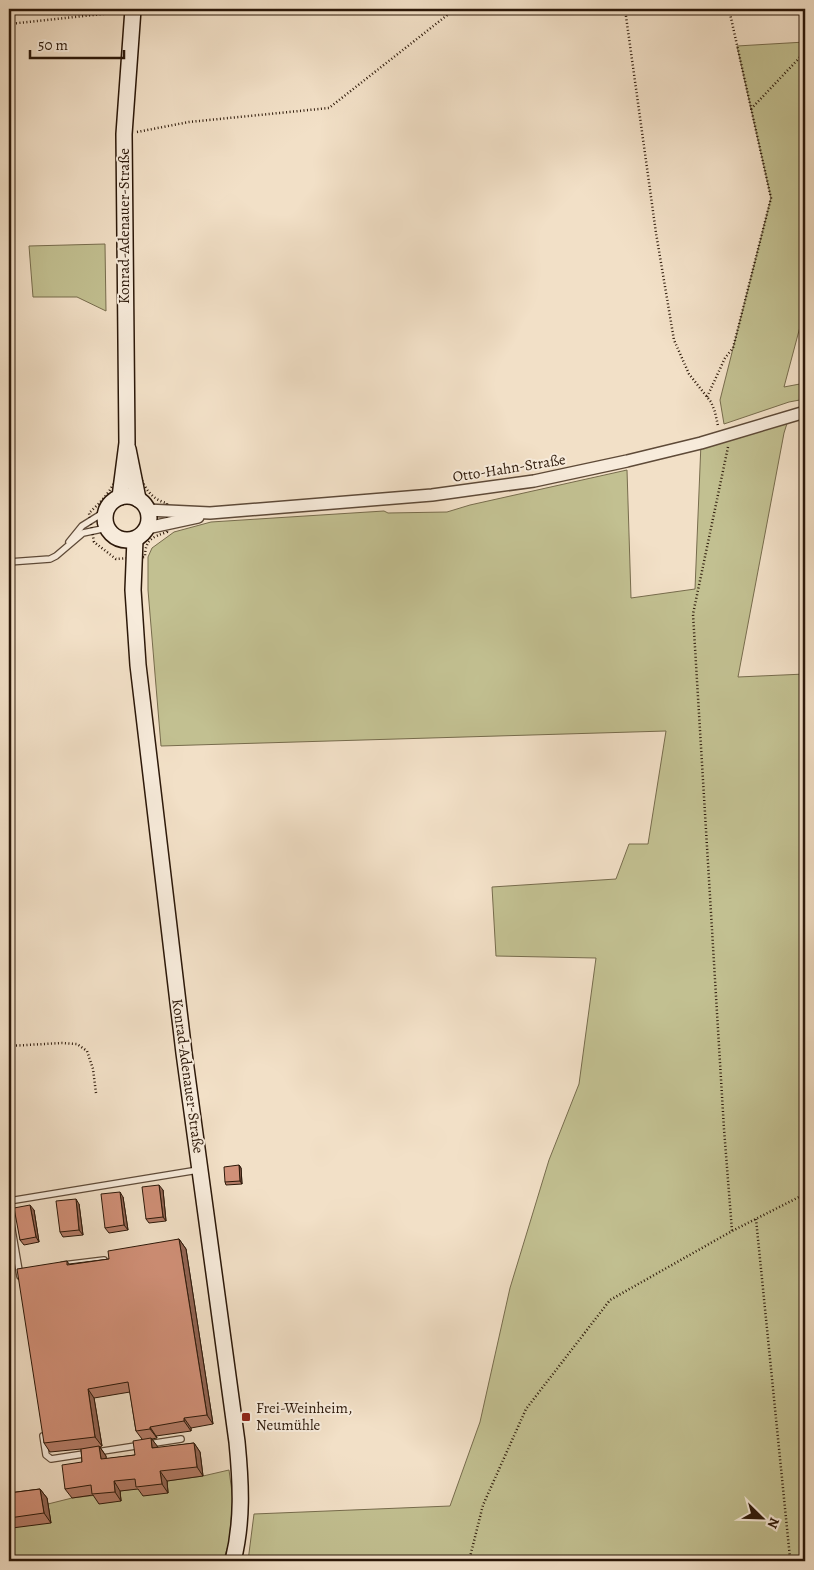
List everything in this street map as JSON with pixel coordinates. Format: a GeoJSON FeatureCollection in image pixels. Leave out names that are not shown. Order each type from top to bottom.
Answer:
{"type":"FeatureCollection","features":[{"type":"Feature","properties":{"kind":"main road","name":"Konrad-Adenauer-Straße"},"geometry":{"type":"LineString","coordinates":[[120,497],[127,443],[124,134],[133,11]]}},
{"type":"Feature","properties":{"kind":"main road","name":"Konrad-Adenauer-Straße"},"geometry":{"type":"LineString","coordinates":[[127,443],[143,505]]}},
{"type":"Feature","properties":{"kind":"main road"},"geometry":{"type":"LineString","coordinates":[[120,497],[132,497],[143,505],[149,517],[147,528],[140,536],[128,540],[116,538],[107,528],[105,523],[106,511],[114,500],[120,497]]}},
{"type":"Feature","properties":{"kind":"main road","name":"Konrad-Adenauer-Straße"},"geometry":{"type":"LineString","coordinates":[[128,540],[138,665],[160,853],[241,1479],[241,1519],[233,1561]]}},
{"type":"Feature","properties":{"kind":"street","name":"Otto-Hahn-Straße"},"geometry":{"type":"LineString","coordinates":[[143,505],[210,513],[423,496],[496,487],[534,481],[627,461],[726,436],[805,412]]}},
{"type":"Feature","properties":{"kind":"street","name":"Otto-Hahn-Straße"},"geometry":{"type":"LineString","coordinates":[[147,528],[181,522],[210,513]]}},
{"type":"Feature","properties":{"kind":"lane"},"geometry":{"type":"LineString","coordinates":[[65,548],[82,526],[106,511]]}},
{"type":"Feature","properties":{"kind":"lane"},"geometry":{"type":"LineString","coordinates":[[9,562],[56,556],[83,533],[107,528]]}},
{"type":"Feature","properties":{"kind":"lane"},"geometry":{"type":"LineString","coordinates":[[9,1201],[200,1170]]}},
{"type":"Feature","properties":{"kind":"lane"},"geometry":{"type":"LineString","coordinates":[[9,1212],[20,1280]]}},
{"type":"Feature","properties":{"kind":"lane"},"geometry":{"type":"LineString","coordinates":[[56,1266],[104,1260]]}},
{"type":"Feature","properties":{"kind":"lane"},"geometry":{"type":"LineString","coordinates":[[19,1270],[28,1269]]}},
{"type":"Feature","properties":{"kind":"lane"},"geometry":{"type":"LineString","coordinates":[[41,1426],[46,1455],[50,1458],[181,1439]]}},
{"type":"Feature","properties":{"kind":"path"},"geometry":{"type":"LineString","coordinates":[[124,134],[189,122],[329,108],[455,9]]}},
{"type":"Feature","properties":{"kind":"path"},"geometry":{"type":"LineString","coordinates":[[625,9],[656,232],[674,340],[689,374],[707,397],[726,436],[693,614],[724,1130],[732,1231]]}},
{"type":"Feature","properties":{"kind":"path"},"geometry":{"type":"LineString","coordinates":[[707,397],[725,358],[733,348],[771,198],[729,9]]}},
{"type":"Feature","properties":{"kind":"path"},"geometry":{"type":"LineString","coordinates":[[9,24],[133,11]]}},
{"type":"Feature","properties":{"kind":"path"},"geometry":{"type":"LineString","coordinates":[[751,109],[805,52]]}},
{"type":"Feature","properties":{"kind":"path"},"geometry":{"type":"LineString","coordinates":[[89,515],[89,512],[112,488],[116,481],[116,475],[119,475]]}},
{"type":"Feature","properties":{"kind":"path"},"geometry":{"type":"LineString","coordinates":[[141,558],[145,557],[145,548],[150,539],[167,532],[167,528]]}},
{"type":"Feature","properties":{"kind":"path"},"geometry":{"type":"LineString","coordinates":[[93,536],[94,542],[116,559],[122,558]]}},
{"type":"Feature","properties":{"kind":"path"},"geometry":{"type":"LineString","coordinates":[[9,1046],[77,1044],[87,1051],[93,1069],[96,1093]]}},
{"type":"Feature","properties":{"kind":"path"},"geometry":{"type":"LineString","coordinates":[[469,1561],[483,1505],[526,1408],[610,1300],[732,1231],[805,1194]]}},
{"type":"Feature","properties":{"kind":"path"},"geometry":{"type":"LineString","coordinates":[[756,1219],[790,1558]]}},
{"type":"Feature","properties":{"kind":"path"},"geometry":{"type":"LineString","coordinates":[[784,1561],[790,1558],[805,1558]]}},
{"type":"Feature","properties":{"kind":"shaded area"},"geometry":{"type":"Polygon","coordinates":[[[805,42],[805,308],[784,387],[805,383],[805,399],[789,402],[724,424],[720,400],[771,198],[737,46],[805,42]]]}},
{"type":"Feature","properties":{"kind":"shaded area"},"geometry":{"type":"Polygon","coordinates":[[[105,244],[106,311],[77,297],[33,297],[29,246],[105,244]]]}},
{"type":"Feature","properties":{"kind":"shaded area"},"geometry":{"type":"Polygon","coordinates":[[[789,417],[784,433],[738,677],[805,674],[805,1561],[248,1561],[254,1514],[450,1506],[480,1422],[510,1288],[549,1160],[579,1084],[596,958],[496,956],[492,887],[616,879],[629,844],[648,844],[666,731],[161,746],[148,590],[148,557],[152,548],[174,532],[211,522],[384,511],[388,513],[447,512],[470,505],[627,470],[631,598],[695,589],[701,443],[789,417]]]}},
{"type":"Feature","properties":{"kind":"shaded area"},"geometry":{"type":"Polygon","coordinates":[[[229,1470],[233,1500],[229,1543],[223,1561],[9,1561],[9,1543],[14,1542],[12,1528],[48,1504],[72,1498],[97,1495],[121,1501],[120,1491],[142,1488],[168,1493],[167,1481],[229,1470]]]}},
{"type":"Feature","properties":{"kind":"building"},"geometry":{"type":"Polygon","coordinates":[[[239,1165],[240,1181],[225,1182],[224,1167],[239,1165]]]}},
{"type":"Feature","properties":{"kind":"building"},"geometry":{"type":"Polygon","coordinates":[[[159,1185],[163,1217],[146,1219],[142,1187],[159,1185]]]}},
{"type":"Feature","properties":{"kind":"building"},"geometry":{"type":"Polygon","coordinates":[[[120,1192],[124,1225],[105,1228],[101,1194],[120,1192]]]}},
{"type":"Feature","properties":{"kind":"building"},"geometry":{"type":"Polygon","coordinates":[[[76,1199],[79,1230],[60,1232],[56,1201],[76,1199]]]}},
{"type":"Feature","properties":{"kind":"building"},"geometry":{"type":"Polygon","coordinates":[[[30,1205],[36,1237],[20,1240],[14,1208],[30,1205]]]}},
{"type":"Feature","properties":{"kind":"building"},"geometry":{"type":"Polygon","coordinates":[[[179,1239],[207,1415],[184,1418],[184,1421],[136,1431],[128,1382],[88,1389],[95,1437],[44,1443],[17,1269],[67,1261],[67,1265],[109,1259],[108,1251],[179,1239]]]}},
{"type":"Feature","properties":{"kind":"building"},"geometry":{"type":"Polygon","coordinates":[[[151,1438],[152,1448],[194,1443],[197,1467],[160,1471],[162,1484],[136,1487],[135,1479],[114,1481],[115,1492],[92,1494],[91,1485],[65,1489],[62,1465],[82,1462],[81,1449],[99,1446],[101,1459],[135,1455],[133,1441],[151,1438]]]}},
{"type":"Feature","properties":{"kind":"building"},"geometry":{"type":"Polygon","coordinates":[[[40,1489],[44,1513],[9,1518],[9,1493],[40,1489]]]}},
{"type":"Feature","properties":{"kind":"place","name":"Frei-Weinheim, Neumühle"},"geometry":{"type":"Point","coordinates":[246,1417]}}]}
